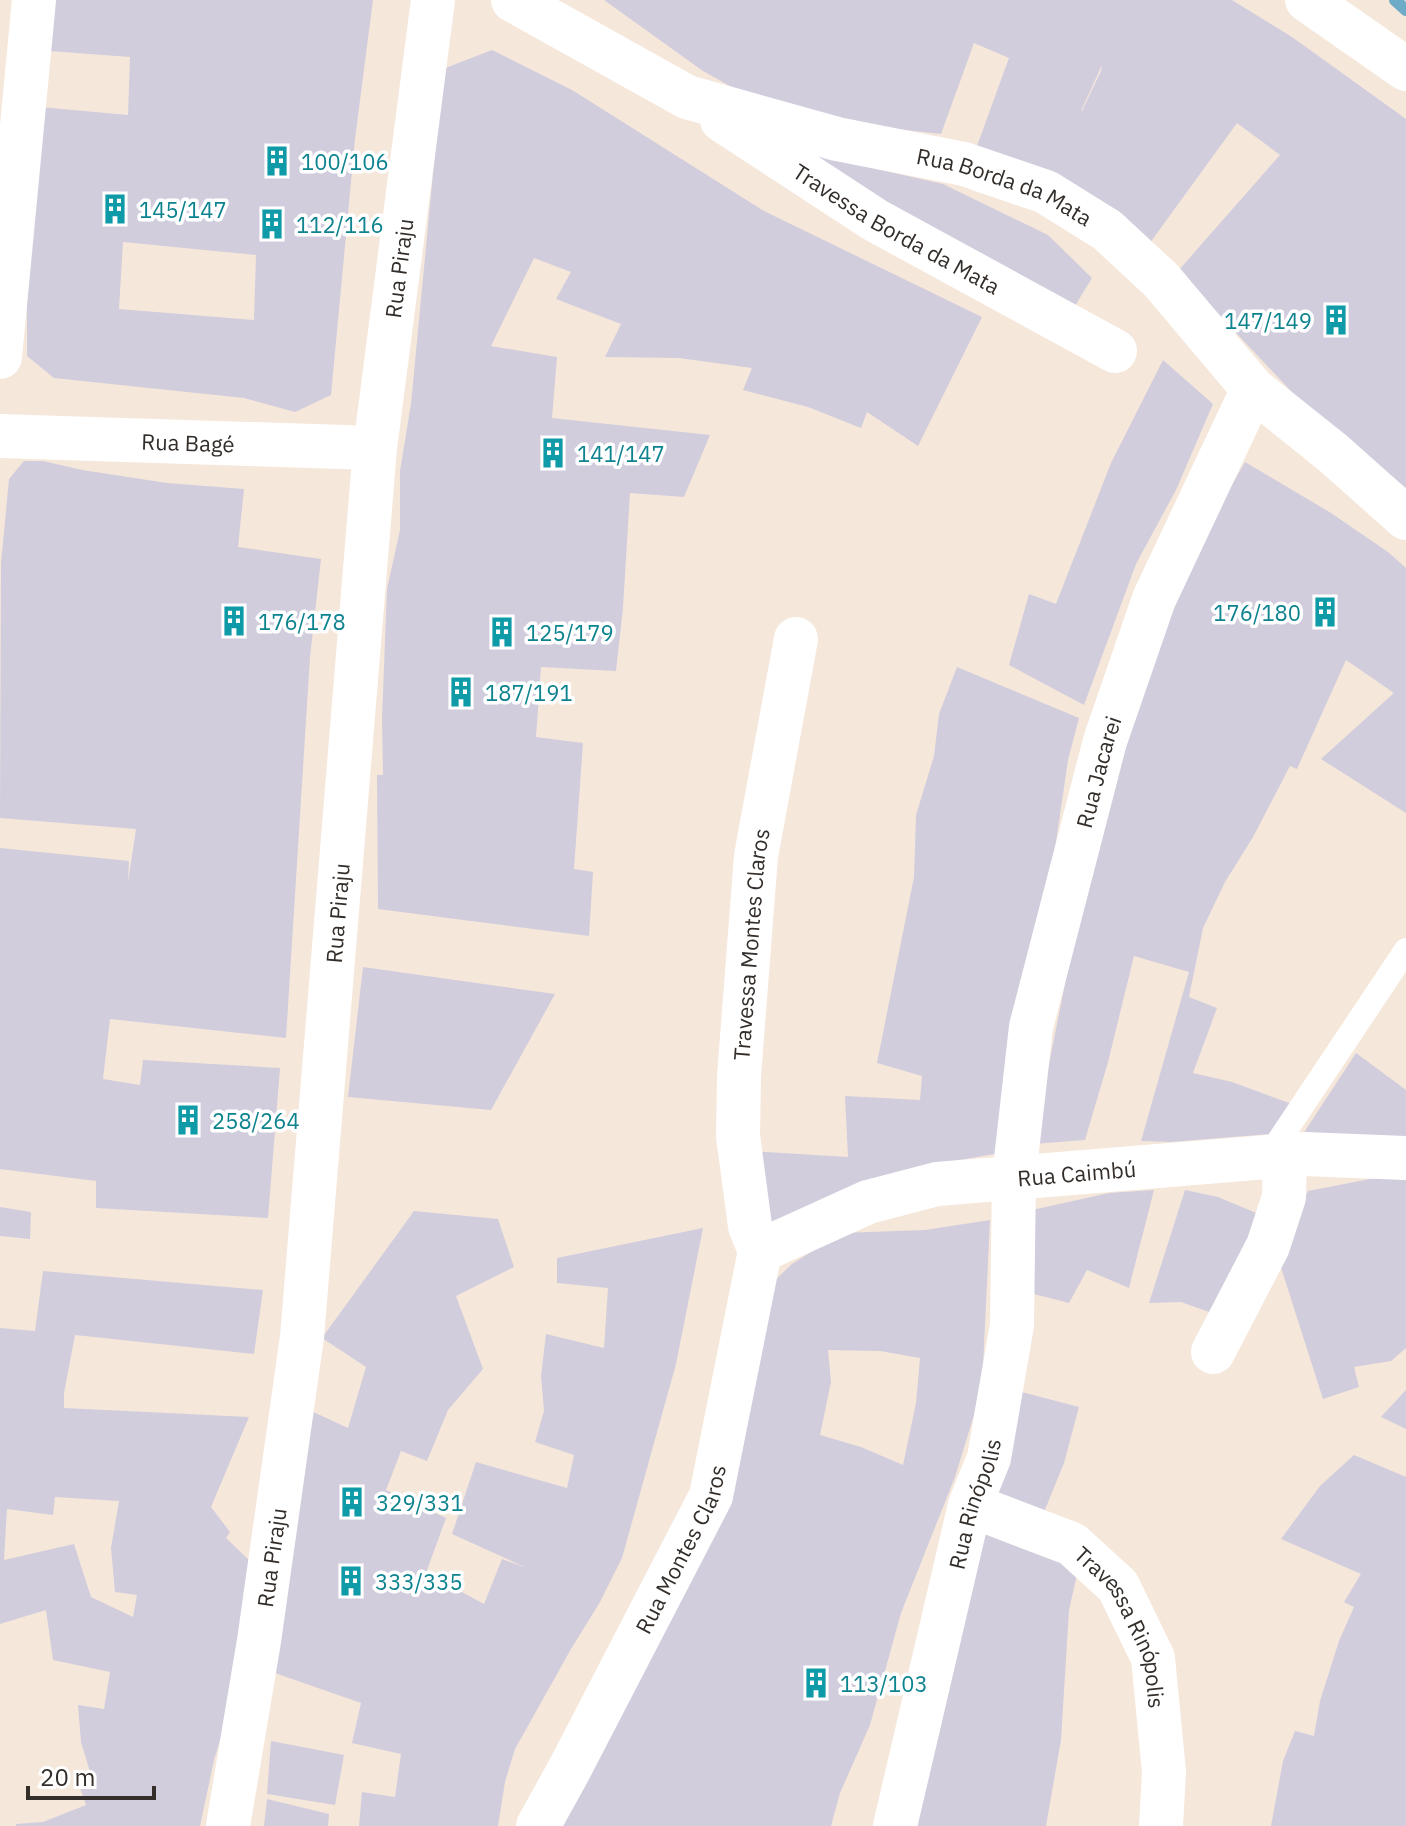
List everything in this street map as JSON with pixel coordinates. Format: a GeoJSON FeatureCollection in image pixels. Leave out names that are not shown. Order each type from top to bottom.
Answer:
{"type":"FeatureCollection","features":[{"type":"Feature","properties":{"kind":"street"},"geometry":{"type":"LineString","coordinates":[[0,357],[34,0]]}},
{"type":"Feature","properties":{"kind":"street","name":"Rua Piraju"},"geometry":{"type":"LineString","coordinates":[[228,1826],[259,1641],[302,1337],[375,448],[433,0]]}},
{"type":"Feature","properties":{"kind":"street","name":"Rua Borda da Mata"},"geometry":{"type":"LineString","coordinates":[[513,0],[687,97],[837,139],[964,164],[1046,192],[1107,230],[1161,280],[1253,389],[1333,453],[1406,518]]}},
{"type":"Feature","properties":{"kind":"street"},"geometry":{"type":"LineString","coordinates":[[1307,0],[1406,69]]}},
{"type":"Feature","properties":{"kind":"street","name":"Travessa Borda da Mata"},"geometry":{"type":"LineString","coordinates":[[687,97],[875,220],[1115,351]]}},
{"type":"Feature","properties":{"kind":"street","name":"Rua Jacarei"},"geometry":{"type":"LineString","coordinates":[[1014,1177],[1031,1027],[1105,741],[1154,599],[1253,389]]}},
{"type":"Feature","properties":{"kind":"street","name":"Rua Bagé"},"geometry":{"type":"LineString","coordinates":[[0,436],[375,448]]}},
{"type":"Feature","properties":{"kind":"street","name":"Travessa Montes Claros"},"geometry":{"type":"LineString","coordinates":[[760,1251],[750,1226],[738,1136],[739,1076],[756,856],[796,639]]}},
{"type":"Feature","properties":{"kind":"street","name":"Rua Caimbú"},"geometry":{"type":"LineString","coordinates":[[760,1251],[868,1202],[937,1184],[1305,1154],[1406,1158]]}},
{"type":"Feature","properties":{"kind":"street"},"geometry":{"type":"LineString","coordinates":[[1213,1352],[1268,1246],[1284,1197],[1277,1157]]}},
{"type":"Feature","properties":{"kind":"street","name":"Rua Rinópolis"},"geometry":{"type":"LineString","coordinates":[[895,1826],[970,1505],[989,1458],[1012,1325],[1014,1177]]}},
{"type":"Feature","properties":{"kind":"street","name":"Rua Montes Claros"},"geometry":{"type":"LineString","coordinates":[[538,1826],[711,1496],[760,1251]]}},
{"type":"Feature","properties":{"kind":"street","name":"Travessa Rinópolis"},"geometry":{"type":"LineString","coordinates":[[970,1505],[1072,1544],[1118,1586],[1153,1658],[1164,1772],[1161,1826]]}},
{"type":"Feature","properties":{"kind":"lane"},"geometry":{"type":"LineString","coordinates":[[1277,1157],[1406,950]]}},
{"type":"Feature","properties":{"kind":"building"},"geometry":{"type":"Polygon","coordinates":[[[51,0],[373,0],[355,139],[331,395],[295,412],[244,398],[54,378],[27,356],[27,301],[40,107],[128,115],[130,57],[49,51],[51,0]],[[123,242],[119,309],[254,320],[256,255],[123,242]]]}},
{"type":"Feature","properties":{"kind":"building"},"geometry":{"type":"Polygon","coordinates":[[[604,0],[1232,0],[1292,37],[1406,119],[1406,488],[1304,405],[1178,271],[1280,155],[1237,123],[1147,247],[977,146],[1009,58],[974,43],[941,134],[896,129],[753,99],[703,71],[604,0]],[[1102,65],[1081,111],[1082,111],[1102,65]]]}},
{"type":"Feature","properties":{"kind":"building"},"geometry":{"type":"Polygon","coordinates":[[[492,50],[572,90],[764,211],[982,317],[918,446],[867,412],[861,428],[808,407],[743,390],[752,368],[679,358],[605,357],[621,324],[556,299],[571,272],[534,258],[491,346],[557,357],[552,418],[710,435],[684,497],[630,493],[616,671],[541,667],[536,737],[583,743],[574,869],[593,872],[589,936],[378,909],[377,775],[383,775],[387,589],[400,530],[400,471],[411,404],[443,69],[492,50]]]}},
{"type":"Feature","properties":{"kind":"building"},"geometry":{"type":"Polygon","coordinates":[[[814,155],[943,184],[1048,235],[1092,278],[1070,314],[964,256],[814,155]]]}},
{"type":"Feature","properties":{"kind":"building"},"geometry":{"type":"Polygon","coordinates":[[[1163,360],[1213,404],[1176,490],[1136,564],[1084,705],[1009,665],[1029,594],[1056,604],[1111,463],[1163,360]]]}},
{"type":"Feature","properties":{"kind":"building"},"geometry":{"type":"Polygon","coordinates":[[[24,461],[43,461],[167,483],[244,489],[238,547],[321,559],[310,657],[286,1038],[110,1019],[103,1079],[140,1085],[143,1060],[280,1068],[268,1218],[96,1208],[96,1181],[0,1169],[0,848],[129,861],[128,882],[136,829],[0,818],[1,563],[9,479],[24,461]]]}},
{"type":"Feature","properties":{"kind":"building"},"geometry":{"type":"Polygon","coordinates":[[[1245,462],[1331,513],[1406,568],[1406,813],[1321,759],[1394,693],[1346,660],[1297,769],[1290,766],[1203,928],[1189,997],[1217,1008],[1193,1073],[1232,1082],[1292,1104],[1270,1134],[1171,1142],[1141,1141],[1189,972],[1134,956],[1085,1140],[1033,1144],[1074,939],[1126,728],[1203,535],[1245,462]]]}},
{"type":"Feature","properties":{"kind":"building"},"geometry":{"type":"Polygon","coordinates":[[[957,667],[1079,718],[1068,760],[1000,1153],[920,1167],[775,1228],[759,1216],[749,1151],[848,1157],[845,1096],[920,1100],[922,1076],[877,1063],[914,877],[916,815],[934,756],[939,714],[957,667]]]}},
{"type":"Feature","properties":{"kind":"building"},"geometry":{"type":"Polygon","coordinates":[[[363,967],[555,994],[491,1110],[348,1097],[363,967]]]}},
{"type":"Feature","properties":{"kind":"building"},"geometry":{"type":"Polygon","coordinates":[[[1356,1053],[1406,1090],[1406,1142],[1303,1134],[1356,1053]]]}},
{"type":"Feature","properties":{"kind":"building"},"geometry":{"type":"Polygon","coordinates":[[[1380,1177],[1406,1180],[1406,1348],[1391,1361],[1354,1367],[1359,1387],[1323,1399],[1277,1255],[1308,1191],[1380,1177]]]}},
{"type":"Feature","properties":{"kind":"building"},"geometry":{"type":"Polygon","coordinates":[[[1154,1190],[1129,1288],[1087,1270],[1069,1303],[1026,1292],[1032,1210],[1109,1193],[1154,1190]]]}},
{"type":"Feature","properties":{"kind":"building"},"geometry":{"type":"Polygon","coordinates":[[[1185,1190],[1218,1197],[1261,1215],[1215,1314],[1181,1302],[1149,1303],[1185,1190]]]}},
{"type":"Feature","properties":{"kind":"building"},"geometry":{"type":"Polygon","coordinates":[[[0,1207],[31,1212],[30,1239],[0,1236],[0,1207]]]}},
{"type":"Feature","properties":{"kind":"building"},"geometry":{"type":"Polygon","coordinates":[[[414,1211],[498,1219],[514,1267],[456,1296],[483,1369],[448,1410],[427,1461],[401,1451],[386,1490],[446,1518],[426,1573],[484,1604],[502,1559],[527,1568],[452,1534],[476,1462],[567,1488],[574,1455],[535,1442],[544,1411],[541,1376],[546,1334],[604,1348],[608,1288],[557,1283],[557,1258],[703,1228],[676,1364],[622,1558],[515,1749],[505,1782],[498,1826],[359,1826],[362,1792],[395,1797],[401,1754],[352,1743],[361,1703],[272,1672],[309,1410],[348,1428],[366,1367],[322,1338],[414,1211]]]}},
{"type":"Feature","properties":{"kind":"building"},"geometry":{"type":"Polygon","coordinates":[[[990,1220],[983,1367],[974,1415],[955,1477],[901,1613],[870,1725],[840,1793],[831,1826],[557,1826],[585,1765],[769,1286],[792,1264],[841,1233],[925,1230],[990,1220]],[[828,1350],[831,1382],[820,1435],[861,1447],[903,1465],[916,1403],[920,1358],[880,1351],[828,1350]]]}},
{"type":"Feature","properties":{"kind":"building"},"geometry":{"type":"Polygon","coordinates":[[[43,1271],[263,1290],[254,1354],[75,1335],[64,1393],[64,1408],[249,1417],[211,1507],[230,1532],[226,1538],[250,1561],[233,1698],[214,1760],[200,1826],[16,1826],[43,1822],[86,1805],[75,1773],[90,1772],[81,1742],[78,1705],[104,1709],[110,1672],[53,1660],[46,1610],[0,1624],[0,1328],[35,1331],[43,1271]],[[55,1497],[53,1515],[7,1509],[4,1560],[74,1544],[91,1597],[133,1617],[137,1595],[115,1592],[111,1548],[119,1501],[55,1497]]]}},
{"type":"Feature","properties":{"kind":"building"},"geometry":{"type":"Polygon","coordinates":[[[1014,1390],[1079,1407],[1064,1463],[1042,1517],[988,1499],[1014,1390]]]}},
{"type":"Feature","properties":{"kind":"building"},"geometry":{"type":"Polygon","coordinates":[[[1406,1390],[1406,1429],[1381,1417],[1406,1390]]]}},
{"type":"Feature","properties":{"kind":"building"},"geometry":{"type":"Polygon","coordinates":[[[1354,1455],[1406,1477],[1406,1826],[1271,1826],[1283,1761],[1295,1731],[1314,1736],[1320,1701],[1339,1641],[1354,1607],[1344,1602],[1361,1574],[1281,1539],[1320,1486],[1354,1455]]]}},
{"type":"Feature","properties":{"kind":"building"},"geometry":{"type":"Polygon","coordinates":[[[981,1524],[1078,1570],[1069,1610],[1061,1740],[1046,1826],[909,1826],[981,1524]]]}},
{"type":"Feature","properties":{"kind":"building"},"geometry":{"type":"Polygon","coordinates":[[[271,1741],[344,1755],[335,1805],[267,1794],[271,1741]]]}},
{"type":"Feature","properties":{"kind":"building"},"geometry":{"type":"Polygon","coordinates":[[[267,1799],[329,1814],[328,1826],[264,1826],[267,1799]]]}},
{"type":"Feature","properties":{"kind":"waterway"},"geometry":{"type":"LineString","coordinates":[[1395,0],[1406,10]]}},
{"type":"Feature","properties":{"kind":"place","name":"100/106"},"geometry":{"type":"Point","coordinates":[277,161]}},
{"type":"Feature","properties":{"kind":"place","name":"145/147"},"geometry":{"type":"Point","coordinates":[115,209]}},
{"type":"Feature","properties":{"kind":"place","name":"112/116"},"geometry":{"type":"Point","coordinates":[272,224]}},
{"type":"Feature","properties":{"kind":"place","name":"147/149"},"geometry":{"type":"Point","coordinates":[1336,320]}},
{"type":"Feature","properties":{"kind":"place","name":"141/147"},"geometry":{"type":"Point","coordinates":[553,453]}},
{"type":"Feature","properties":{"kind":"place","name":"176/180"},"geometry":{"type":"Point","coordinates":[1325,612]}},
{"type":"Feature","properties":{"kind":"place","name":"176/178"},"geometry":{"type":"Point","coordinates":[234,621]}},
{"type":"Feature","properties":{"kind":"place","name":"125/179"},"geometry":{"type":"Point","coordinates":[502,632]}},
{"type":"Feature","properties":{"kind":"place","name":"187/191"},"geometry":{"type":"Point","coordinates":[461,692]}},
{"type":"Feature","properties":{"kind":"place","name":"258/264"},"geometry":{"type":"Point","coordinates":[188,1120]}},
{"type":"Feature","properties":{"kind":"place","name":"329/331"},"geometry":{"type":"Point","coordinates":[352,1502]}},
{"type":"Feature","properties":{"kind":"place","name":"333/335"},"geometry":{"type":"Point","coordinates":[351,1581]}},
{"type":"Feature","properties":{"kind":"place","name":"113/103"},"geometry":{"type":"Point","coordinates":[816,1683]}}]}
